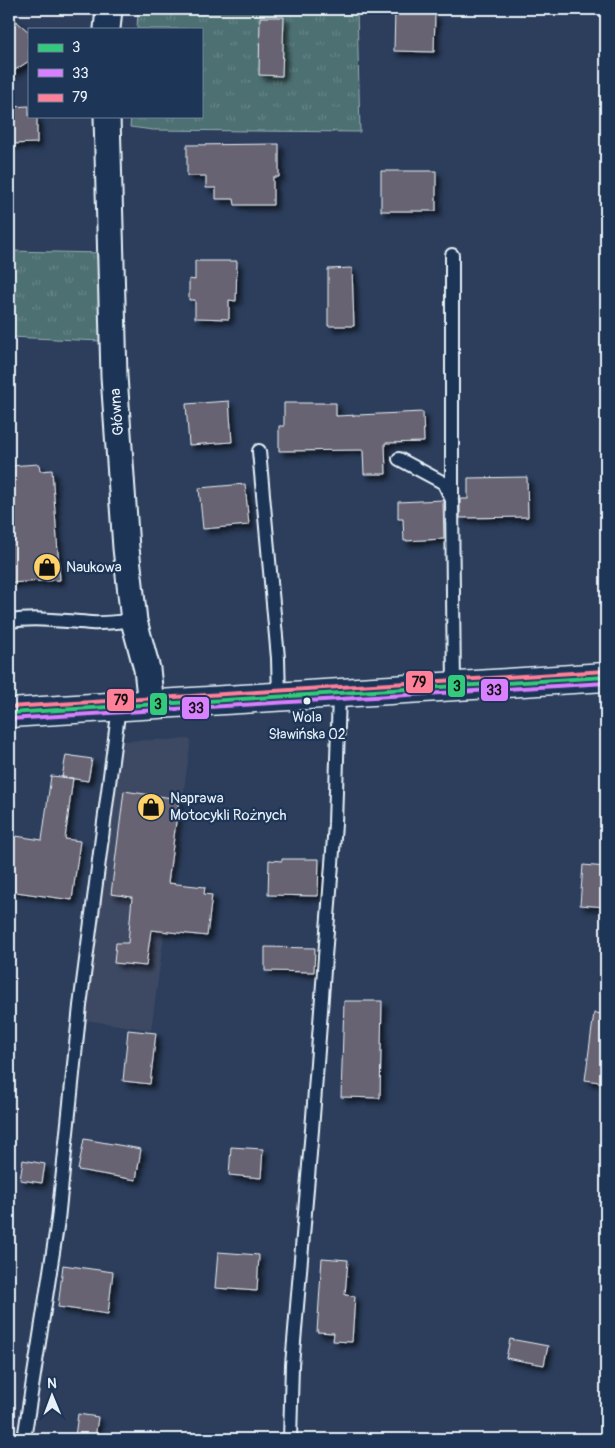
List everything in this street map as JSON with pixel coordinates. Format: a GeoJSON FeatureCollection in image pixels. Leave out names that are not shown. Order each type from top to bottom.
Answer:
{"type":"FeatureCollection","features":[{"type":"Feature","properties":{"kind":"main road"},"geometry":{"type":"LineString","coordinates":[[9,713],[606,677]]}},
{"type":"Feature","properties":{"kind":"street"},"geometry":{"type":"LineString","coordinates":[[107,28],[109,9]]}},
{"type":"Feature","properties":{"kind":"street","name":"Główna"},"geometry":{"type":"LineString","coordinates":[[107,118],[114,376],[127,557],[134,620],[147,669],[151,705]]}},
{"type":"Feature","properties":{"kind":"lane"},"geometry":{"type":"LineString","coordinates":[[452,255],[454,686]]}},
{"type":"Feature","properties":{"kind":"lane"},"geometry":{"type":"LineString","coordinates":[[259,452],[278,658],[279,697]]}},
{"type":"Feature","properties":{"kind":"lane"},"geometry":{"type":"LineString","coordinates":[[399,458],[444,483],[452,500]]}},
{"type":"Feature","properties":{"kind":"lane"},"geometry":{"type":"LineString","coordinates":[[9,622],[22,619],[49,619],[93,623],[134,620]]}},
{"type":"Feature","properties":{"kind":"lane"},"geometry":{"type":"LineString","coordinates":[[290,1439],[292,1365],[335,824],[339,694]]}},
{"type":"Feature","properties":{"kind":"lane"},"geometry":{"type":"LineString","coordinates":[[24,1439],[58,1220],[80,1006],[119,707]]}},
{"type":"Feature","properties":{"kind":"shaded area"},"geometry":{"type":"Polygon","coordinates":[[[191,739],[151,1030],[85,1020],[121,741],[191,739]]]}},
{"type":"Feature","properties":{"kind":"green space"},"geometry":{"type":"Polygon","coordinates":[[[138,9],[357,9],[360,132],[153,130],[130,127],[131,118],[202,118],[202,28],[137,28],[138,9]]]}},
{"type":"Feature","properties":{"kind":"green space"},"geometry":{"type":"Polygon","coordinates":[[[9,251],[102,253],[101,341],[9,337],[9,251]]]}},
{"type":"Feature","properties":{"kind":"building"},"geometry":{"type":"Polygon","coordinates":[[[395,9],[415,9],[415,13],[435,14],[434,52],[394,51],[395,9]]]}},
{"type":"Feature","properties":{"kind":"building"},"geometry":{"type":"Polygon","coordinates":[[[9,15],[28,31],[28,62],[9,74],[9,15]]]}},
{"type":"Feature","properties":{"kind":"building"},"geometry":{"type":"Polygon","coordinates":[[[260,17],[284,17],[282,76],[259,75],[260,17]]]}},
{"type":"Feature","properties":{"kind":"building"},"geometry":{"type":"Polygon","coordinates":[[[28,106],[28,118],[37,118],[37,143],[9,144],[9,107],[28,106]]]}},
{"type":"Feature","properties":{"kind":"building"},"geometry":{"type":"Polygon","coordinates":[[[279,144],[279,177],[273,177],[273,205],[235,205],[234,199],[216,199],[216,188],[206,188],[206,176],[187,176],[187,145],[279,144]]]}},
{"type":"Feature","properties":{"kind":"building"},"geometry":{"type":"Polygon","coordinates":[[[381,171],[436,171],[436,211],[381,211],[381,171]]]}},
{"type":"Feature","properties":{"kind":"building"},"geometry":{"type":"Polygon","coordinates":[[[195,261],[237,261],[236,301],[229,300],[229,319],[195,318],[195,300],[189,300],[189,279],[195,280],[195,261]]]}},
{"type":"Feature","properties":{"kind":"building"},"geometry":{"type":"Polygon","coordinates":[[[352,268],[354,326],[328,326],[328,269],[352,268]]]}},
{"type":"Feature","properties":{"kind":"building"},"geometry":{"type":"Polygon","coordinates":[[[229,401],[232,442],[189,445],[186,404],[229,401]]]}},
{"type":"Feature","properties":{"kind":"building"},"geometry":{"type":"Polygon","coordinates":[[[284,403],[336,403],[336,416],[423,412],[424,442],[385,443],[386,474],[364,474],[363,450],[279,451],[279,426],[284,426],[284,403]]]}},
{"type":"Feature","properties":{"kind":"building"},"geometry":{"type":"Polygon","coordinates":[[[39,464],[40,471],[52,470],[60,580],[9,583],[9,466],[39,464]]]}},
{"type":"Feature","properties":{"kind":"building"},"geometry":{"type":"Polygon","coordinates":[[[527,477],[528,517],[460,518],[460,499],[468,499],[468,478],[527,477]]]}},
{"type":"Feature","properties":{"kind":"building"},"geometry":{"type":"Polygon","coordinates":[[[245,484],[249,525],[203,529],[199,488],[245,484]]]}},
{"type":"Feature","properties":{"kind":"building"},"geometry":{"type":"Polygon","coordinates":[[[443,500],[444,539],[404,541],[403,519],[398,519],[398,502],[443,500]]]}},
{"type":"Feature","properties":{"kind":"building"},"geometry":{"type":"Polygon","coordinates":[[[66,755],[92,759],[88,781],[62,777],[66,755]]]}},
{"type":"Feature","properties":{"kind":"building"},"geometry":{"type":"Polygon","coordinates":[[[51,776],[73,778],[65,839],[80,841],[72,900],[9,891],[9,835],[42,840],[51,776]]]}},
{"type":"Feature","properties":{"kind":"building"},"geometry":{"type":"Polygon","coordinates":[[[124,791],[179,799],[168,883],[205,887],[204,894],[212,895],[207,936],[151,930],[146,966],[114,963],[116,943],[128,943],[132,897],[111,894],[124,791]]]}},
{"type":"Feature","properties":{"kind":"building"},"geometry":{"type":"Polygon","coordinates":[[[282,859],[319,859],[318,896],[268,895],[269,860],[282,861],[282,859]]]}},
{"type":"Feature","properties":{"kind":"building"},"geometry":{"type":"Polygon","coordinates":[[[583,865],[606,867],[606,907],[580,905],[583,865]]]}},
{"type":"Feature","properties":{"kind":"building"},"geometry":{"type":"Polygon","coordinates":[[[265,947],[315,948],[314,972],[265,971],[265,947]]]}},
{"type":"Feature","properties":{"kind":"building"},"geometry":{"type":"Polygon","coordinates":[[[344,1001],[382,1001],[380,1098],[341,1097],[344,1001]]]}},
{"type":"Feature","properties":{"kind":"building"},"geometry":{"type":"Polygon","coordinates":[[[594,1013],[606,1014],[606,1083],[585,1080],[594,1013]]]}},
{"type":"Feature","properties":{"kind":"building"},"geometry":{"type":"Polygon","coordinates":[[[128,1030],[156,1033],[150,1084],[123,1081],[128,1030]]]}},
{"type":"Feature","properties":{"kind":"building"},"geometry":{"type":"Polygon","coordinates":[[[84,1139],[141,1149],[136,1180],[78,1170],[84,1139]]]}},
{"type":"Feature","properties":{"kind":"building"},"geometry":{"type":"Polygon","coordinates":[[[231,1147],[263,1149],[261,1178],[229,1175],[231,1147]]]}},
{"type":"Feature","properties":{"kind":"building"},"geometry":{"type":"Polygon","coordinates":[[[23,1160],[45,1164],[42,1183],[20,1180],[23,1160]]]}},
{"type":"Feature","properties":{"kind":"building"},"geometry":{"type":"Polygon","coordinates":[[[218,1252],[259,1255],[257,1291],[215,1288],[218,1252]]]}},
{"type":"Feature","properties":{"kind":"building"},"geometry":{"type":"Polygon","coordinates":[[[322,1258],[348,1260],[345,1295],[355,1296],[352,1342],[333,1341],[334,1333],[317,1332],[322,1258]]]}},
{"type":"Feature","properties":{"kind":"building"},"geometry":{"type":"Polygon","coordinates":[[[63,1265],[113,1272],[108,1314],[58,1307],[63,1265]]]}},
{"type":"Feature","properties":{"kind":"building"},"geometry":{"type":"Polygon","coordinates":[[[510,1339],[548,1346],[544,1365],[506,1358],[510,1339]]]}},
{"type":"Feature","properties":{"kind":"building"},"geometry":{"type":"Polygon","coordinates":[[[78,1414],[98,1417],[95,1439],[75,1436],[78,1414]]]}},
{"type":"Feature","properties":{"kind":"transit line","name":"79"},"geometry":{"type":"LineString","coordinates":[[9,707],[606,671]]}},
{"type":"Feature","properties":{"kind":"transit line","name":"3"},"geometry":{"type":"LineString","coordinates":[[9,713],[606,677]]}},
{"type":"Feature","properties":{"kind":"transit line","name":"33"},"geometry":{"type":"LineString","coordinates":[[9,719],[606,683]]}},
{"type":"Feature","properties":{"kind":"place","name":"Naukowa"},"geometry":{"type":"Point","coordinates":[47,567]}},
{"type":"Feature","properties":{"kind":"place","name":"Wola Sławińska 02"},"geometry":{"type":"Point","coordinates":[307,701]}},
{"type":"Feature","properties":{"kind":"place","name":"Naprawa Motocykli Rożnych"},"geometry":{"type":"Point","coordinates":[151,807]}}]}
